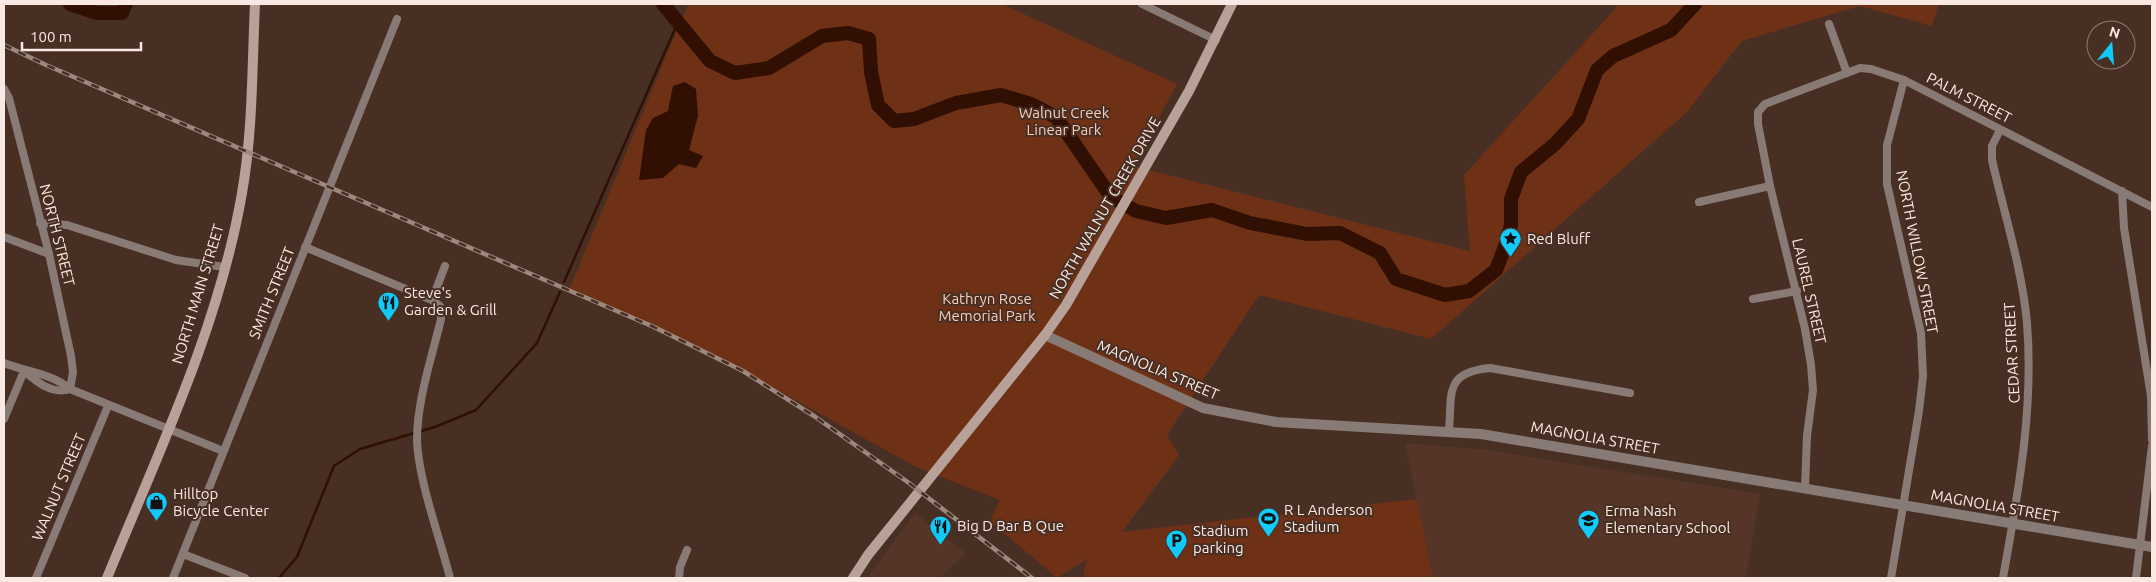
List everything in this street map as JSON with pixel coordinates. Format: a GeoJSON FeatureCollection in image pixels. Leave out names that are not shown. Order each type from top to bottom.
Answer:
{"type":"FeatureCollection","features":[{"type":"Feature","properties":{"kind":"main road","name":"NORTH MAIN STREET"},"geometry":{"type":"LineString","coordinates":[[106,578],[206,332],[224,267],[242,193],[249,130],[256,4]]}},
{"type":"Feature","properties":{"kind":"main road","name":"NORTH WALNUT CREEK DRIVE"},"geometry":{"type":"LineString","coordinates":[[853,578],[868,555],[1045,335],[1066,305],[1143,174],[1216,40],[1232,4]]}},
{"type":"Feature","properties":{"kind":"street"},"geometry":{"type":"LineString","coordinates":[[1142,4],[1216,40]]}},
{"type":"Feature","properties":{"kind":"street","name":"SMITH STREET"},"geometry":{"type":"LineString","coordinates":[[173,578],[397,19]]}},
{"type":"Feature","properties":{"kind":"street"},"geometry":{"type":"LineString","coordinates":[[1828,24],[1847,73]]}},
{"type":"Feature","properties":{"kind":"street","name":"PALM STREET"},"geometry":{"type":"LineString","coordinates":[[1765,104],[1860,68],[1871,68],[1904,80],[2152,207]]}},
{"type":"Feature","properties":{"kind":"street","name":"NORTH WILLOW STREET"},"geometry":{"type":"LineString","coordinates":[[1891,578],[1923,376],[1921,333],[1887,184],[1887,145],[1904,80]]}},
{"type":"Feature","properties":{"kind":"street","name":"NORTH STREET"},"geometry":{"type":"LineString","coordinates":[[4,89],[9,98],[49,254],[71,356],[73,372],[70,389]]}},
{"type":"Feature","properties":{"kind":"street","name":"LAUREL STREET"},"geometry":{"type":"LineString","coordinates":[[1765,104],[1758,112],[1758,124],[1770,186],[1797,291],[1808,347],[1813,390],[1807,436],[1805,489]]}},
{"type":"Feature","properties":{"kind":"street","name":"CEDAR STREET"},"geometry":{"type":"LineString","coordinates":[[2000,130],[1992,146],[1992,160],[2022,290],[2027,322],[2029,381],[2023,463],[2003,578]]}},
{"type":"Feature","properties":{"kind":"street"},"geometry":{"type":"LineString","coordinates":[[1699,202],[1770,186]]}},
{"type":"Feature","properties":{"kind":"street"},"geometry":{"type":"LineString","coordinates":[[2122,191],[2124,228],[2151,396],[2152,440]]}},
{"type":"Feature","properties":{"kind":"street"},"geometry":{"type":"LineString","coordinates":[[40,223],[68,225],[176,260],[224,267]]}},
{"type":"Feature","properties":{"kind":"street"},"geometry":{"type":"LineString","coordinates":[[4,237],[49,254]]}},
{"type":"Feature","properties":{"kind":"street"},"geometry":{"type":"LineString","coordinates":[[305,247],[432,300],[440,306],[441,319],[421,406],[418,429],[419,454],[450,578]]}},
{"type":"Feature","properties":{"kind":"street"},"geometry":{"type":"LineString","coordinates":[[432,300],[445,266]]}},
{"type":"Feature","properties":{"kind":"street"},"geometry":{"type":"LineString","coordinates":[[1753,299],[1797,291]]}},
{"type":"Feature","properties":{"kind":"street","name":"MAGNOLIA STREET"},"geometry":{"type":"LineString","coordinates":[[1045,335],[1187,401],[1223,413],[1276,422],[1481,434],[2152,548]]}},
{"type":"Feature","properties":{"kind":"street"},"geometry":{"type":"LineString","coordinates":[[4,363],[24,371],[54,379],[70,389],[108,406],[223,451]]}},
{"type":"Feature","properties":{"kind":"street"},"geometry":{"type":"LineString","coordinates":[[1449,431],[1452,390],[1456,379],[1467,372],[1478,369],[1490,368],[1630,393]]}},
{"type":"Feature","properties":{"kind":"street"},"geometry":{"type":"LineString","coordinates":[[4,419],[24,371]]}},
{"type":"Feature","properties":{"kind":"street","name":"WALNUT STREET"},"geometry":{"type":"LineString","coordinates":[[36,578],[108,406]]}},
{"type":"Feature","properties":{"kind":"street"},"geometry":{"type":"LineString","coordinates":[[2136,578],[2152,446]]}},
{"type":"Feature","properties":{"kind":"street"},"geometry":{"type":"LineString","coordinates":[[679,578],[680,566],[687,550]]}},
{"type":"Feature","properties":{"kind":"street"},"geometry":{"type":"LineString","coordinates":[[182,554],[245,578]]}},
{"type":"Feature","properties":{"kind":"shaded area"},"geometry":{"type":"Polygon","coordinates":[[[685,82],[696,89],[698,116],[689,150],[703,156],[696,168],[679,164],[663,178],[639,180],[646,130],[653,118],[668,111],[673,86],[685,82]]]}},
{"type":"Feature","properties":{"kind":"shaded area","name":"Erma Nash Elementary School"},"geometry":{"type":"Polygon","coordinates":[[[1405,443],[1489,450],[1760,494],[1746,578],[1433,578],[1405,443]]]}},
{"type":"Feature","properties":{"kind":"shaded area"},"geometry":{"type":"Polygon","coordinates":[[[915,513],[966,554],[939,578],[867,578],[915,513]]]}},
{"type":"Feature","properties":{"kind":"green space","name":"Kathryn Rose Memorial Park"},"geometry":{"type":"Polygon","coordinates":[[[688,4],[1002,4],[1177,84],[1133,166],[1470,251],[1464,175],[1617,7],[1610,4],[1939,4],[1932,26],[1860,6],[1742,41],[1687,112],[1431,339],[1259,295],[1167,435],[1179,455],[1122,532],[1417,499],[1433,578],[1083,578],[1087,559],[1057,578],[990,521],[1000,500],[916,467],[743,371],[569,290],[688,4]]]}},
{"type":"Feature","properties":{"kind":"waterway"},"geometry":{"type":"LineString","coordinates":[[70,4],[97,13],[122,13],[126,4]]}},
{"type":"Feature","properties":{"kind":"waterway"},"geometry":{"type":"LineString","coordinates":[[663,4],[710,61],[735,73],[769,68],[822,36],[848,33],[869,39],[871,72],[878,105],[894,121],[914,119],[956,103],[1001,95],[1031,104],[1056,117],[1111,197],[1136,211],[1166,218],[1212,210],[1250,223],[1307,234],[1340,233],[1380,253],[1396,279],[1445,295],[1469,291],[1496,270],[1511,225],[1511,199],[1521,172],[1555,144],[1578,119],[1597,70],[1613,56],[1671,30],[1695,4]]}},
{"type":"Feature","properties":{"kind":"waterway"},"geometry":{"type":"LineString","coordinates":[[564,282],[678,22]]}},
{"type":"Feature","properties":{"kind":"waterway"},"geometry":{"type":"LineString","coordinates":[[279,578],[297,557],[334,466],[360,449],[435,427],[476,410],[537,343],[560,292]]}},
{"type":"Feature","properties":{"kind":"railway"},"geometry":{"type":"LineString","coordinates":[[4,45],[46,65],[654,327],[743,371],[814,416],[909,483],[1032,578]]}},
{"type":"Feature","properties":{"kind":"place","name":"Red Bluff"},"geometry":{"type":"Point","coordinates":[1511,258]}},
{"type":"Feature","properties":{"kind":"place","name":"Steve's Garden & Grill"},"geometry":{"type":"Point","coordinates":[388,321]}},
{"type":"Feature","properties":{"kind":"place","name":"Hilltop Bicycle Center"},"geometry":{"type":"Point","coordinates":[157,522]}},
{"type":"Feature","properties":{"kind":"place","name":"R L Anderson Stadium"},"geometry":{"type":"Point","coordinates":[1268,538]}},
{"type":"Feature","properties":{"kind":"place","name":"Erma Nash Elementary School"},"geometry":{"type":"Point","coordinates":[1589,539]}},
{"type":"Feature","properties":{"kind":"place","name":"Big D Bar B Que"},"geometry":{"type":"Point","coordinates":[941,545]}},
{"type":"Feature","properties":{"kind":"place","name":"Stadium parking"},"geometry":{"type":"Point","coordinates":[1177,559]}},
{"type":"Feature","properties":{"kind":"park label","name":"Walnut Creek Linear Park"},"geometry":{"type":"Point","coordinates":[1064,122]}}]}
